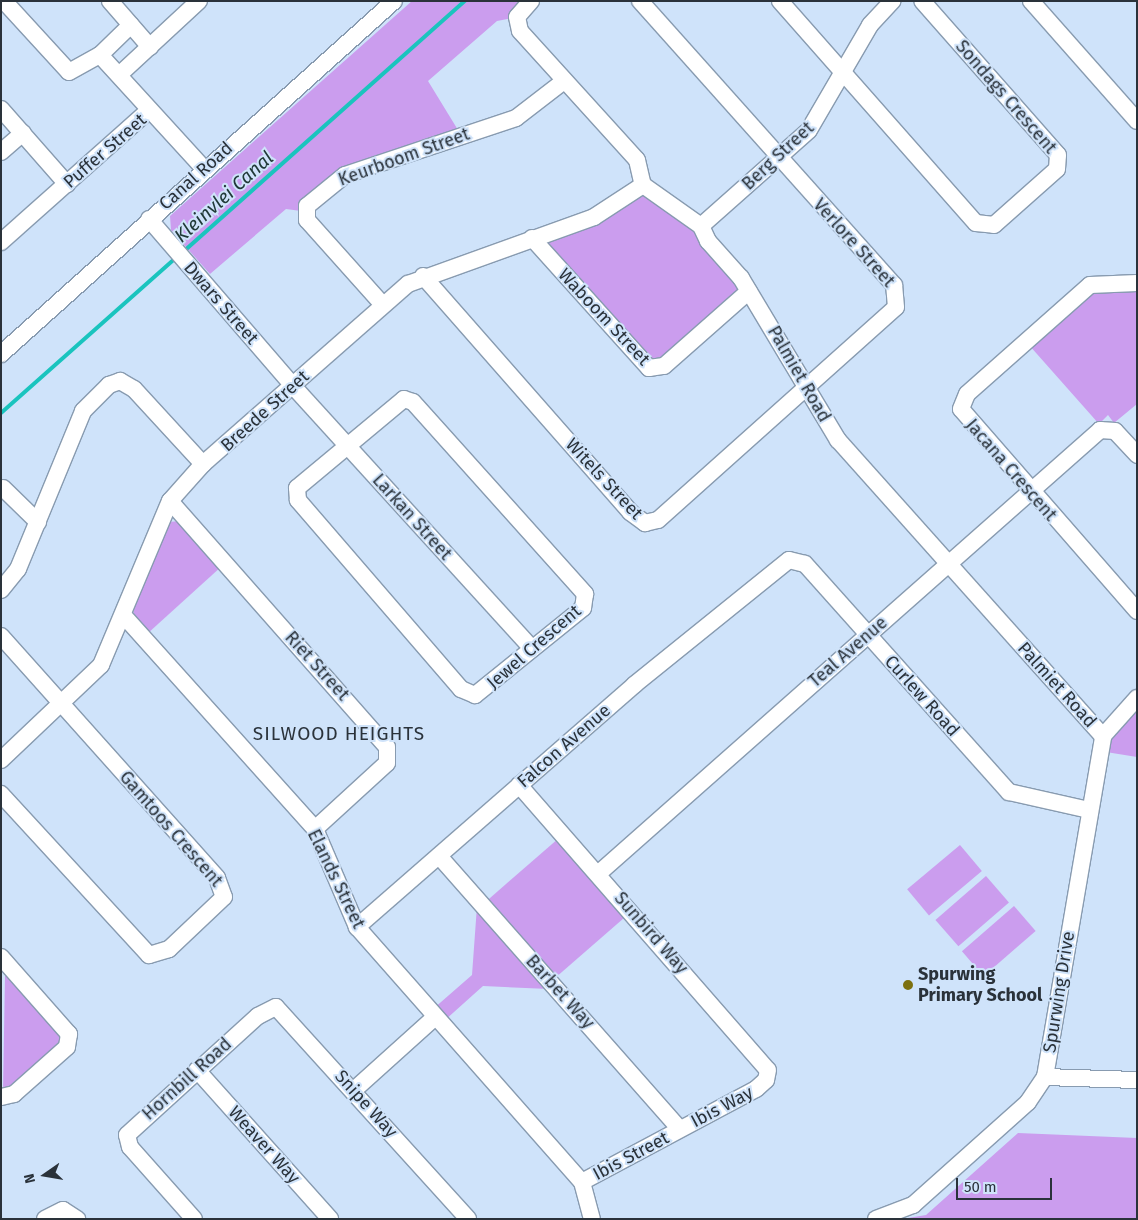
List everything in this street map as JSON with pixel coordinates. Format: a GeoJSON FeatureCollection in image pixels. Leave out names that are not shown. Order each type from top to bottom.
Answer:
{"type":"FeatureCollection","features":[{"type":"Feature","properties":{"kind":"street"},"geometry":{"type":"LineString","coordinates":[[4,1],[64,69],[76,72],[100,55],[131,25]]}},
{"type":"Feature","properties":{"kind":"street"},"geometry":{"type":"LineString","coordinates":[[110,1],[150,47]]}},
{"type":"Feature","properties":{"kind":"street"},"geometry":{"type":"LineString","coordinates":[[119,75],[199,1]]}},
{"type":"Feature","properties":{"kind":"street","name":"Canal Road"},"geometry":{"type":"LineString","coordinates":[[4,346],[152,223],[204,169],[394,1]]}},
{"type":"Feature","properties":{"kind":"street"},"geometry":{"type":"LineString","coordinates":[[640,1],[778,159]]}},
{"type":"Feature","properties":{"kind":"street"},"geometry":{"type":"LineString","coordinates":[[780,1],[843,72]]}},
{"type":"Feature","properties":{"kind":"street","name":"Berg Street"},"geometry":{"type":"LineString","coordinates":[[701,226],[778,159],[820,116],[870,25],[892,1]]}},
{"type":"Feature","properties":{"kind":"street","name":"Sondags Crescent"},"geometry":{"type":"LineString","coordinates":[[843,72],[976,223],[999,222],[1046,180],[1060,162],[1053,148],[922,1]]}},
{"type":"Feature","properties":{"kind":"street"},"geometry":{"type":"LineString","coordinates":[[1030,1],[1137,121]]}},
{"type":"Feature","properties":{"kind":"street"},"geometry":{"type":"LineString","coordinates":[[526,6],[517,17],[520,31],[637,160],[643,185]]}},
{"type":"Feature","properties":{"kind":"street"},"geometry":{"type":"LineString","coordinates":[[100,55],[149,110]]}},
{"type":"Feature","properties":{"kind":"street","name":"Keurboom Street"},"geometry":{"type":"LineString","coordinates":[[383,305],[307,220],[307,206],[345,174],[516,118],[564,81]]}},
{"type":"Feature","properties":{"kind":"street"},"geometry":{"type":"LineString","coordinates":[[1,109],[67,184]]}},
{"type":"Feature","properties":{"kind":"street","name":"Puffer Street"},"geometry":{"type":"LineString","coordinates":[[1,242],[149,110],[204,169]]}},
{"type":"Feature","properties":{"kind":"street"},"geometry":{"type":"LineString","coordinates":[[1,152],[23,133]]}},
{"type":"Feature","properties":{"kind":"street","name":"Verlore Street"},"geometry":{"type":"LineString","coordinates":[[778,159],[898,293],[896,307],[890,314],[807,389]]}},
{"type":"Feature","properties":{"kind":"street","name":"Palmiet Road"},"geometry":{"type":"LineString","coordinates":[[643,185],[701,226],[749,291],[838,440],[1103,736]]}},
{"type":"Feature","properties":{"kind":"street","name":"Breede Street"},"geometry":{"type":"LineString","coordinates":[[1,760],[101,665],[124,616],[170,501],[204,464],[383,305],[423,276],[594,217],[643,185]]}},
{"type":"Feature","properties":{"kind":"street","name":"Dwars Street"},"geometry":{"type":"LineString","coordinates":[[152,223],[293,386]]}},
{"type":"Feature","properties":{"kind":"street","name":"Waboom Street"},"geometry":{"type":"LineString","coordinates":[[532,238],[649,368],[664,366],[749,291]]}},
{"type":"Feature","properties":{"kind":"street","name":"Witels Street"},"geometry":{"type":"LineString","coordinates":[[423,276],[630,512],[645,523],[658,520],[807,389]]}},
{"type":"Feature","properties":{"kind":"street","name":"Jacana Crescent"},"geometry":{"type":"LineString","coordinates":[[1137,282],[1090,285],[963,398],[964,416],[1029,492],[1137,611]]}},
{"type":"Feature","properties":{"kind":"street"},"geometry":{"type":"LineString","coordinates":[[1,590],[18,569],[83,411],[116,382],[134,389],[204,464]]}},
{"type":"Feature","properties":{"kind":"street","name":"Larkan Street"},"geometry":{"type":"LineString","coordinates":[[293,386],[532,649]]}},
{"type":"Feature","properties":{"kind":"street","name":"Jewel Crescent"},"geometry":{"type":"LineString","coordinates":[[409,400],[578,583],[586,599],[583,608],[480,693],[461,689],[298,500],[297,488],[346,444],[397,401],[409,400]]}},
{"type":"Feature","properties":{"kind":"street","name":"Teal Avenue"},"geometry":{"type":"LineString","coordinates":[[599,872],[1097,432],[1112,428],[1137,455]]}},
{"type":"Feature","properties":{"kind":"street"},"geometry":{"type":"LineString","coordinates":[[3,488],[38,522]]}},
{"type":"Feature","properties":{"kind":"street","name":"Riet Street"},"geometry":{"type":"LineString","coordinates":[[170,501],[387,747],[387,763],[315,829]]}},
{"type":"Feature","properties":{"kind":"street","name":"Curlew Road"},"geometry":{"type":"LineString","coordinates":[[774,571],[789,560],[805,564],[1009,792],[1090,810]]}},
{"type":"Feature","properties":{"kind":"street","name":"Falcon Avenue"},"geometry":{"type":"LineString","coordinates":[[358,927],[519,785],[774,571]]}},
{"type":"Feature","properties":{"kind":"street","name":"Elands Street"},"geometry":{"type":"LineString","coordinates":[[124,616],[315,829],[358,927],[434,1018],[582,1182],[592,1219]]}},
{"type":"Feature","properties":{"kind":"street"},"geometry":{"type":"LineString","coordinates":[[1,636],[62,704]]}},
{"type":"Feature","properties":{"kind":"street"},"geometry":{"type":"LineString","coordinates":[[1103,736],[1137,698]]}},
{"type":"Feature","properties":{"kind":"street","name":"Gamtoos Crescent"},"geometry":{"type":"LineString","coordinates":[[1,794],[149,955],[169,949],[222,901],[224,891],[217,878],[62,704]]}},
{"type":"Feature","properties":{"kind":"street","name":"Spurwing Drive"},"geometry":{"type":"LineString","coordinates":[[876,1219],[913,1205],[1028,1102],[1045,1077],[1103,736]]}},
{"type":"Feature","properties":{"kind":"street","name":"Sunbird Way"},"geometry":{"type":"LineString","coordinates":[[519,785],[599,872],[766,1065],[768,1075],[762,1084]]}},
{"type":"Feature","properties":{"kind":"street","name":"Barbet Way"},"geometry":{"type":"LineString","coordinates":[[439,856],[680,1129]]}},
{"type":"Feature","properties":{"kind":"street"},"geometry":{"type":"LineString","coordinates":[[1,1097],[14,1094],[67,1047],[70,1034],[3,962]]}},
{"type":"Feature","properties":{"kind":"street","name":"Snipe Way"},"geometry":{"type":"LineString","coordinates":[[258,1016],[280,1008],[468,1219]]}},
{"type":"Feature","properties":{"kind":"street","name":"Hornbill Road"},"geometry":{"type":"LineString","coordinates":[[194,1219],[130,1147],[130,1130],[258,1016]]}},
{"type":"Feature","properties":{"kind":"street"},"geometry":{"type":"LineString","coordinates":[[354,1090],[434,1018]]}},
{"type":"Feature","properties":{"kind":"street","name":"Weaver Way"},"geometry":{"type":"LineString","coordinates":[[197,1070],[330,1219]]}},
{"type":"Feature","properties":{"kind":"street"},"geometry":{"type":"LineString","coordinates":[[1045,1077],[1137,1080]]}},
{"type":"Feature","properties":{"kind":"street","name":"Ibis Way"},"geometry":{"type":"LineString","coordinates":[[680,1129],[762,1084]]}},
{"type":"Feature","properties":{"kind":"street","name":"Ibis Street"},"geometry":{"type":"LineString","coordinates":[[582,1182],[680,1129]]}},
{"type":"Feature","properties":{"kind":"street"},"geometry":{"type":"LineString","coordinates":[[45,1219],[63,1210],[77,1219]]}},
{"type":"Feature","properties":{"kind":"shaded area"},"geometry":{"type":"Polygon","coordinates":[[[412,1],[524,1],[512,18],[497,21],[428,81],[458,130],[339,172],[301,211],[286,209],[210,274],[171,230],[170,216],[412,1]]]}},
{"type":"Feature","properties":{"kind":"shaded area"},"geometry":{"type":"Polygon","coordinates":[[[642,195],[694,228],[737,282],[739,290],[656,364],[548,247],[550,239],[642,195]]]}},
{"type":"Feature","properties":{"kind":"shaded area"},"geometry":{"type":"Polygon","coordinates":[[[1137,287],[1137,404],[1114,423],[1108,415],[1099,424],[1029,345],[1090,291],[1137,287]]]}},
{"type":"Feature","properties":{"kind":"shaded area"},"geometry":{"type":"Polygon","coordinates":[[[180,521],[222,566],[147,634],[133,616],[134,607],[169,522],[180,521]]]}},
{"type":"Feature","properties":{"kind":"shaded area"},"geometry":{"type":"Polygon","coordinates":[[[1137,706],[1137,757],[1106,752],[1109,741],[1137,706]]]}},
{"type":"Feature","properties":{"kind":"shaded area"},"geometry":{"type":"Polygon","coordinates":[[[559,838],[627,916],[556,977],[488,900],[559,838]]]}},
{"type":"Feature","properties":{"kind":"shaded area"},"geometry":{"type":"Polygon","coordinates":[[[960,845],[982,871],[929,915],[907,889],[960,845]]]}},
{"type":"Feature","properties":{"kind":"shaded area"},"geometry":{"type":"Polygon","coordinates":[[[986,876],[1009,902],[958,946],[935,920],[986,876]]]}},
{"type":"Feature","properties":{"kind":"shaded area"},"geometry":{"type":"Polygon","coordinates":[[[477,906],[549,989],[483,986],[444,1021],[433,1009],[472,975],[477,906]]]}},
{"type":"Feature","properties":{"kind":"shaded area"},"geometry":{"type":"Polygon","coordinates":[[[1014,906],[1036,931],[984,976],[962,951],[1014,906]]]}},
{"type":"Feature","properties":{"kind":"shaded area"},"geometry":{"type":"Polygon","coordinates":[[[5,975],[59,1032],[60,1042],[3,1092],[5,975]]]}},
{"type":"Feature","properties":{"kind":"shaded area"},"geometry":{"type":"Polygon","coordinates":[[[1018,1133],[1137,1138],[1137,1219],[902,1219],[926,1215],[1018,1133]]]}},
{"type":"Feature","properties":{"kind":"waterway","name":"Kleinvlei Canal"},"geometry":{"type":"LineString","coordinates":[[183,252],[465,1]]}},
{"type":"Feature","properties":{"kind":"waterway","name":"Kleinvlei Canal"},"geometry":{"type":"LineString","coordinates":[[1,413],[177,257]]}},
{"type":"Feature","properties":{"kind":"place","name":"Spurwing Primary School"},"geometry":{"type":"Point","coordinates":[908,985]}},
{"type":"Feature","properties":{"kind":"district","name":"SILWOOD HEIGHTS"},"geometry":{"type":"Point","coordinates":[339,734]}}]}
